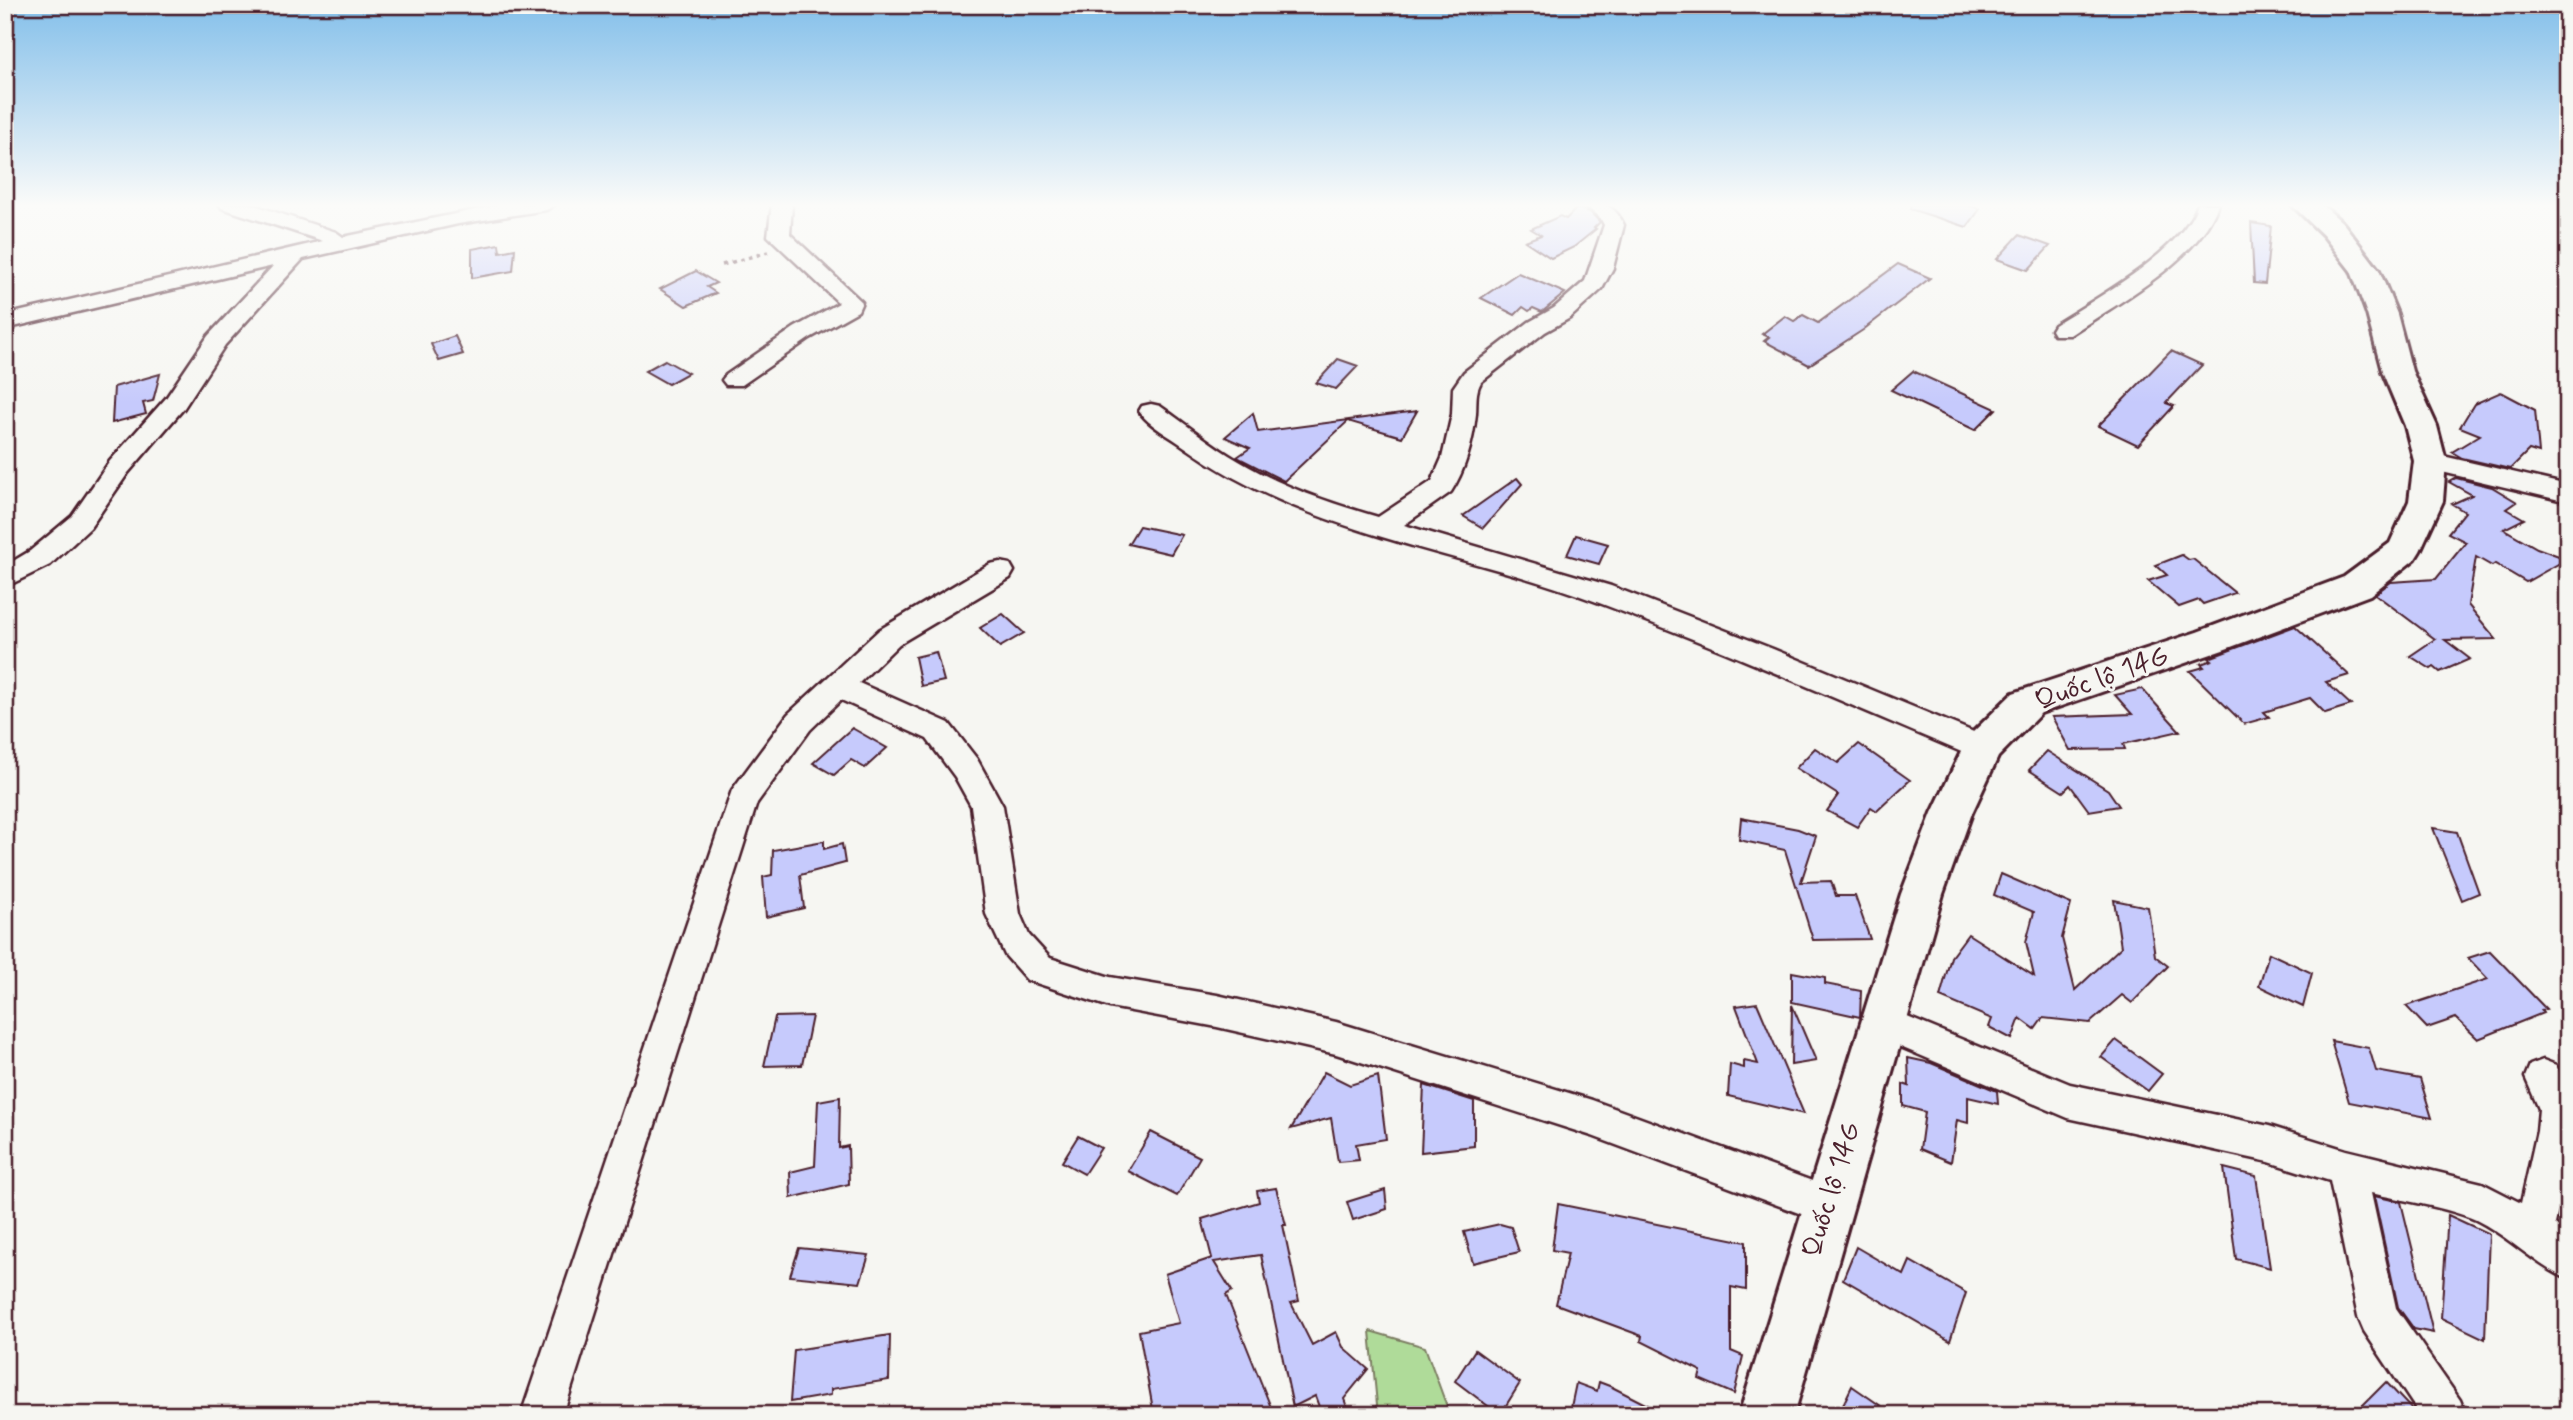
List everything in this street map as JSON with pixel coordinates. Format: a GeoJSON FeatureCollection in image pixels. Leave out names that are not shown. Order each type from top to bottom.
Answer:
{"type":"FeatureCollection","features":[{"type":"Feature","properties":{"kind":"main road","name":"Quốc lộ 14G"},"geometry":{"type":"LineString","coordinates":[[1766,1415],[1922,894],[1952,813],[1982,748],[2027,702],[2210,641],[2357,586],[2403,551],[2427,501],[2430,461],[2421,426],[2397,371],[2382,314],[2365,270]]}},
{"type":"Feature","properties":{"kind":"street"},"geometry":{"type":"LineString","coordinates":[[5,323],[233,270]]}},
{"type":"Feature","properties":{"kind":"street"},"geometry":{"type":"LineString","coordinates":[[5,578],[40,558],[80,522],[120,467],[175,403],[216,341],[282,270]]}},
{"type":"Feature","properties":{"kind":"street"},"geometry":{"type":"LineString","coordinates":[[734,380],[802,333],[850,306],[851,302],[816,270]]}},
{"type":"Feature","properties":{"kind":"street"},"geometry":{"type":"LineString","coordinates":[[1382,527],[1442,486],[1455,458],[1464,414],[1465,388],[1472,377],[1537,327],[1562,313],[1594,284],[1601,270]]}},
{"type":"Feature","properties":{"kind":"street"},"geometry":{"type":"LineString","coordinates":[[2062,330],[2152,270]]}},
{"type":"Feature","properties":{"kind":"street"},"geometry":{"type":"LineString","coordinates":[[1151,411],[1230,467],[1268,487],[1324,510],[1601,593],[1763,656],[1982,748]]}},
{"type":"Feature","properties":{"kind":"street"},"geometry":{"type":"LineString","coordinates":[[2430,461],[2568,495]]}},
{"type":"Feature","properties":{"kind":"street"},"geometry":{"type":"LineString","coordinates":[[542,1415],[743,799],[799,722],[890,637],[1000,571]]}},
{"type":"Feature","properties":{"kind":"street"},"geometry":{"type":"LineString","coordinates":[[838,686],[938,731],[966,768],[987,806],[1003,914],[1017,945],[1039,970],[1110,992],[1217,1011],[1336,1038],[1592,1118],[1828,1205]]}},
{"type":"Feature","properties":{"kind":"street"},"geometry":{"type":"LineString","coordinates":[[1882,1023],[2068,1101],[2269,1144],[2346,1168],[2482,1202],[2534,1231],[2568,1259]]}},
{"type":"Feature","properties":{"kind":"street"},"geometry":{"type":"LineString","coordinates":[[2534,1231],[2556,1131],[2558,1108],[2543,1077]]}},
{"type":"Feature","properties":{"kind":"street"},"geometry":{"type":"LineString","coordinates":[[2346,1168],[2378,1317],[2445,1415]]}},
{"type":"Feature","properties":{"kind":"green space"},"geometry":{"type":"Polygon","coordinates":[[[1370,1331],[1425,1347],[1450,1415],[1378,1415],[1370,1331]]]}},
{"type":"Feature","properties":{"kind":"building"},"geometry":{"type":"Polygon","coordinates":[[[472,270],[513,270],[513,271],[472,278],[472,270]]]}},
{"type":"Feature","properties":{"kind":"building"},"geometry":{"type":"Polygon","coordinates":[[[1890,270],[1912,270],[1930,278],[1863,330],[1809,365],[1764,341],[1769,337],[1762,334],[1785,316],[1794,321],[1803,315],[1818,323],[1890,270]]]}},
{"type":"Feature","properties":{"kind":"building"},"geometry":{"type":"Polygon","coordinates":[[[2253,270],[2266,270],[2265,284],[2254,283],[2253,270]]]}},
{"type":"Feature","properties":{"kind":"building"},"geometry":{"type":"Polygon","coordinates":[[[696,271],[716,283],[707,287],[716,293],[686,306],[660,289],[696,271]]]}},
{"type":"Feature","properties":{"kind":"building"},"geometry":{"type":"Polygon","coordinates":[[[1518,273],[1565,293],[1542,312],[1533,308],[1529,311],[1523,307],[1515,315],[1481,298],[1518,273]]]}},
{"type":"Feature","properties":{"kind":"building"},"geometry":{"type":"Polygon","coordinates":[[[455,336],[463,354],[439,361],[431,344],[455,336]]]}},
{"type":"Feature","properties":{"kind":"building"},"geometry":{"type":"Polygon","coordinates":[[[2171,351],[2202,365],[2166,403],[2174,406],[2138,445],[2098,426],[2171,351]]]}},
{"type":"Feature","properties":{"kind":"building"},"geometry":{"type":"Polygon","coordinates":[[[1338,359],[1358,366],[1336,389],[1316,383],[1338,359]]]}},
{"type":"Feature","properties":{"kind":"building"},"geometry":{"type":"Polygon","coordinates":[[[665,360],[688,373],[668,384],[645,371],[665,360]]]}},
{"type":"Feature","properties":{"kind":"building"},"geometry":{"type":"Polygon","coordinates":[[[1913,371],[1996,409],[1975,430],[1891,390],[1913,371]]]}},
{"type":"Feature","properties":{"kind":"building"},"geometry":{"type":"Polygon","coordinates":[[[160,374],[153,401],[143,403],[146,414],[112,423],[114,387],[160,374]]]}},
{"type":"Feature","properties":{"kind":"building"},"geometry":{"type":"Polygon","coordinates":[[[2501,392],[2535,410],[2539,453],[2529,450],[2510,469],[2462,458],[2452,452],[2480,435],[2460,427],[2474,404],[2501,392]]]}},
{"type":"Feature","properties":{"kind":"building"},"geometry":{"type":"Polygon","coordinates":[[[1417,411],[1402,437],[1348,421],[1284,481],[1237,457],[1250,448],[1225,437],[1253,413],[1258,432],[1417,411]]]}},
{"type":"Feature","properties":{"kind":"building"},"geometry":{"type":"Polygon","coordinates":[[[1517,478],[1522,484],[1483,528],[1463,516],[1517,478]]]}},
{"type":"Feature","properties":{"kind":"building"},"geometry":{"type":"Polygon","coordinates":[[[2456,478],[2492,487],[2517,502],[2507,509],[2524,519],[2504,529],[2537,548],[2567,559],[2526,582],[2495,564],[2492,566],[2476,557],[2468,605],[2496,639],[2445,640],[2470,659],[2440,672],[2410,656],[2435,639],[2375,594],[2391,582],[2436,579],[2466,542],[2448,533],[2465,512],[2452,504],[2472,495],[2449,482],[2456,478]]]}},
{"type":"Feature","properties":{"kind":"building"},"geometry":{"type":"Polygon","coordinates":[[[1139,526],[1182,535],[1171,554],[1128,544],[1139,526]]]}},
{"type":"Feature","properties":{"kind":"building"},"geometry":{"type":"Polygon","coordinates":[[[1576,535],[1608,544],[1599,564],[1567,555],[1576,535]]]}},
{"type":"Feature","properties":{"kind":"building"},"geometry":{"type":"Polygon","coordinates":[[[2182,555],[2189,560],[2193,559],[2235,593],[2203,604],[2199,600],[2179,607],[2148,581],[2167,575],[2156,565],[2182,555]]]}},
{"type":"Feature","properties":{"kind":"building"},"geometry":{"type":"Polygon","coordinates":[[[1003,614],[1024,633],[1000,647],[980,628],[1003,614]]]}},
{"type":"Feature","properties":{"kind":"building"},"geometry":{"type":"Polygon","coordinates":[[[2295,626],[2349,675],[2326,682],[2351,705],[2325,713],[2310,698],[2264,712],[2269,717],[2244,724],[2190,671],[2204,667],[2201,664],[2212,660],[2209,658],[2295,626]]]}},
{"type":"Feature","properties":{"kind":"building"},"geometry":{"type":"Polygon","coordinates":[[[936,652],[944,681],[921,686],[915,657],[936,652]]]}},
{"type":"Feature","properties":{"kind":"building"},"geometry":{"type":"Polygon","coordinates":[[[2142,689],[2180,731],[2123,744],[2125,749],[2070,750],[2052,717],[2132,714],[2115,695],[2142,689]]]}},
{"type":"Feature","properties":{"kind":"building"},"geometry":{"type":"Polygon","coordinates":[[[852,728],[887,748],[865,768],[851,760],[834,775],[813,763],[852,728]]]}},
{"type":"Feature","properties":{"kind":"building"},"geometry":{"type":"Polygon","coordinates":[[[1859,744],[1910,780],[1877,811],[1871,807],[1857,827],[1827,811],[1838,795],[1796,768],[1815,748],[1838,763],[1859,744]]]}},
{"type":"Feature","properties":{"kind":"building"},"geometry":{"type":"Polygon","coordinates":[[[2047,751],[2108,790],[2119,806],[2089,811],[2070,785],[2063,792],[2029,770],[2047,751]]]}},
{"type":"Feature","properties":{"kind":"building"},"geometry":{"type":"Polygon","coordinates":[[[1741,818],[1798,829],[1816,836],[1801,882],[1831,881],[1836,896],[1855,896],[1870,939],[1813,940],[1785,850],[1739,840],[1741,818]]]}},
{"type":"Feature","properties":{"kind":"building"},"geometry":{"type":"Polygon","coordinates":[[[2433,828],[2457,832],[2479,893],[2462,900],[2433,828]]]}},
{"type":"Feature","properties":{"kind":"building"},"geometry":{"type":"Polygon","coordinates":[[[824,841],[824,849],[842,844],[845,863],[800,875],[804,908],[766,917],[763,877],[772,875],[773,850],[824,841]]]}},
{"type":"Feature","properties":{"kind":"building"},"geometry":{"type":"Polygon","coordinates":[[[2001,874],[2071,904],[2062,938],[2075,990],[2121,947],[2114,900],[2148,907],[2155,956],[2168,966],[2132,1003],[2122,995],[2090,1023],[2043,1018],[2035,1029],[2020,1018],[2012,1039],[1989,1027],[1992,1019],[1940,997],[1951,957],[1968,934],[2034,976],[2026,942],[2034,912],[1994,895],[2001,874]]]}},
{"type":"Feature","properties":{"kind":"building"},"geometry":{"type":"Polygon","coordinates":[[[2490,951],[2546,1009],[2541,1010],[2543,1013],[2478,1039],[2456,1018],[2427,1028],[2406,1006],[2488,979],[2468,958],[2490,951]]]}},
{"type":"Feature","properties":{"kind":"building"},"geometry":{"type":"Polygon","coordinates":[[[2269,953],[2312,973],[2303,1007],[2259,986],[2269,953]]]}},
{"type":"Feature","properties":{"kind":"building"},"geometry":{"type":"Polygon","coordinates":[[[1792,972],[1825,978],[1825,984],[1861,991],[1860,1017],[1792,1002],[1792,972]]]}},
{"type":"Feature","properties":{"kind":"building"},"geometry":{"type":"Polygon","coordinates":[[[1757,1003],[1804,1114],[1728,1096],[1730,1064],[1744,1068],[1744,1061],[1758,1064],[1736,1006],[1757,1003]]]}},
{"type":"Feature","properties":{"kind":"building"},"geometry":{"type":"Polygon","coordinates":[[[1792,1005],[1816,1061],[1791,1065],[1792,1005]]]}},
{"type":"Feature","properties":{"kind":"building"},"geometry":{"type":"Polygon","coordinates":[[[812,1016],[802,1065],[764,1066],[775,1017],[812,1016]]]}},
{"type":"Feature","properties":{"kind":"building"},"geometry":{"type":"Polygon","coordinates":[[[2116,1040],[2162,1074],[2148,1091],[2101,1057],[2116,1040]]]}},
{"type":"Feature","properties":{"kind":"building"},"geometry":{"type":"Polygon","coordinates":[[[2331,1041],[2369,1048],[2376,1071],[2420,1079],[2432,1118],[2349,1102],[2331,1041]]]}},
{"type":"Feature","properties":{"kind":"building"},"geometry":{"type":"Polygon","coordinates":[[[1908,1058],[1931,1063],[1997,1091],[1998,1104],[1968,1097],[1968,1123],[1957,1120],[1951,1162],[1920,1149],[1925,1112],[1903,1106],[1903,1084],[1909,1086],[1908,1058]]]}},
{"type":"Feature","properties":{"kind":"building"},"geometry":{"type":"Polygon","coordinates":[[[1324,1072],[1350,1085],[1378,1076],[1386,1139],[1356,1144],[1359,1160],[1338,1162],[1331,1118],[1291,1129],[1324,1072]]]}},
{"type":"Feature","properties":{"kind":"building"},"geometry":{"type":"Polygon","coordinates":[[[1424,1085],[1474,1101],[1474,1146],[1421,1152],[1424,1085]]]}},
{"type":"Feature","properties":{"kind":"building"},"geometry":{"type":"Polygon","coordinates":[[[840,1097],[839,1148],[848,1146],[849,1184],[791,1198],[790,1172],[815,1166],[818,1101],[840,1097]]]}},
{"type":"Feature","properties":{"kind":"building"},"geometry":{"type":"Polygon","coordinates":[[[1151,1132],[1200,1157],[1177,1196],[1128,1171],[1151,1132]]]}},
{"type":"Feature","properties":{"kind":"building"},"geometry":{"type":"Polygon","coordinates":[[[1078,1136],[1101,1148],[1084,1174],[1062,1162],[1078,1136]]]}},
{"type":"Feature","properties":{"kind":"building"},"geometry":{"type":"Polygon","coordinates":[[[2224,1168],[2256,1176],[2270,1268],[2236,1259],[2224,1168]]]}},
{"type":"Feature","properties":{"kind":"building"},"geometry":{"type":"Polygon","coordinates":[[[1276,1188],[1286,1225],[1283,1225],[1299,1301],[1291,1303],[1312,1345],[1336,1332],[1343,1347],[1368,1369],[1344,1399],[1350,1415],[1322,1415],[1315,1396],[1293,1407],[1261,1255],[1214,1262],[1232,1291],[1226,1295],[1274,1415],[1154,1415],[1139,1331],[1179,1323],[1165,1274],[1212,1258],[1202,1219],[1259,1202],[1257,1191],[1276,1188]]]}},
{"type":"Feature","properties":{"kind":"building"},"geometry":{"type":"Polygon","coordinates":[[[1385,1190],[1387,1209],[1353,1220],[1347,1202],[1385,1190]]]}},
{"type":"Feature","properties":{"kind":"building"},"geometry":{"type":"Polygon","coordinates":[[[2374,1196],[2401,1202],[2433,1333],[2414,1329],[2398,1307],[2374,1196]]]}},
{"type":"Feature","properties":{"kind":"building"},"geometry":{"type":"Polygon","coordinates":[[[1558,1204],[1746,1242],[1746,1290],[1731,1287],[1731,1351],[1743,1356],[1734,1394],[1699,1379],[1701,1371],[1641,1341],[1642,1336],[1556,1304],[1568,1253],[1552,1250],[1558,1204]]]}},
{"type":"Feature","properties":{"kind":"building"},"geometry":{"type":"Polygon","coordinates":[[[2448,1215],[2489,1234],[2485,1339],[2441,1318],[2448,1215]]]}},
{"type":"Feature","properties":{"kind":"building"},"geometry":{"type":"Polygon","coordinates":[[[1500,1224],[1511,1227],[1519,1252],[1473,1263],[1464,1232],[1500,1224]]]}},
{"type":"Feature","properties":{"kind":"building"},"geometry":{"type":"Polygon","coordinates":[[[1856,1247],[1904,1275],[1910,1261],[1966,1293],[1950,1341],[1843,1279],[1856,1247]]]}},
{"type":"Feature","properties":{"kind":"building"},"geometry":{"type":"Polygon","coordinates":[[[799,1248],[869,1255],[860,1283],[790,1276],[799,1248]]]}},
{"type":"Feature","properties":{"kind":"building"},"geometry":{"type":"Polygon","coordinates":[[[890,1335],[889,1380],[831,1389],[831,1395],[790,1402],[794,1350],[890,1335]]]}},
{"type":"Feature","properties":{"kind":"building"},"geometry":{"type":"Polygon","coordinates":[[[1475,1350],[1520,1383],[1500,1415],[1455,1381],[1475,1350]]]}},
{"type":"Feature","properties":{"kind":"building"},"geometry":{"type":"Polygon","coordinates":[[[1599,1382],[1667,1415],[1579,1415],[1580,1410],[1571,1407],[1576,1383],[1597,1391],[1599,1382]]]}},
{"type":"Feature","properties":{"kind":"building"},"geometry":{"type":"Polygon","coordinates":[[[2386,1382],[2417,1415],[2353,1415],[2386,1382]]]}},
{"type":"Feature","properties":{"kind":"building"},"geometry":{"type":"Polygon","coordinates":[[[1852,1386],[1894,1415],[1838,1415],[1852,1386]]]}}]}
